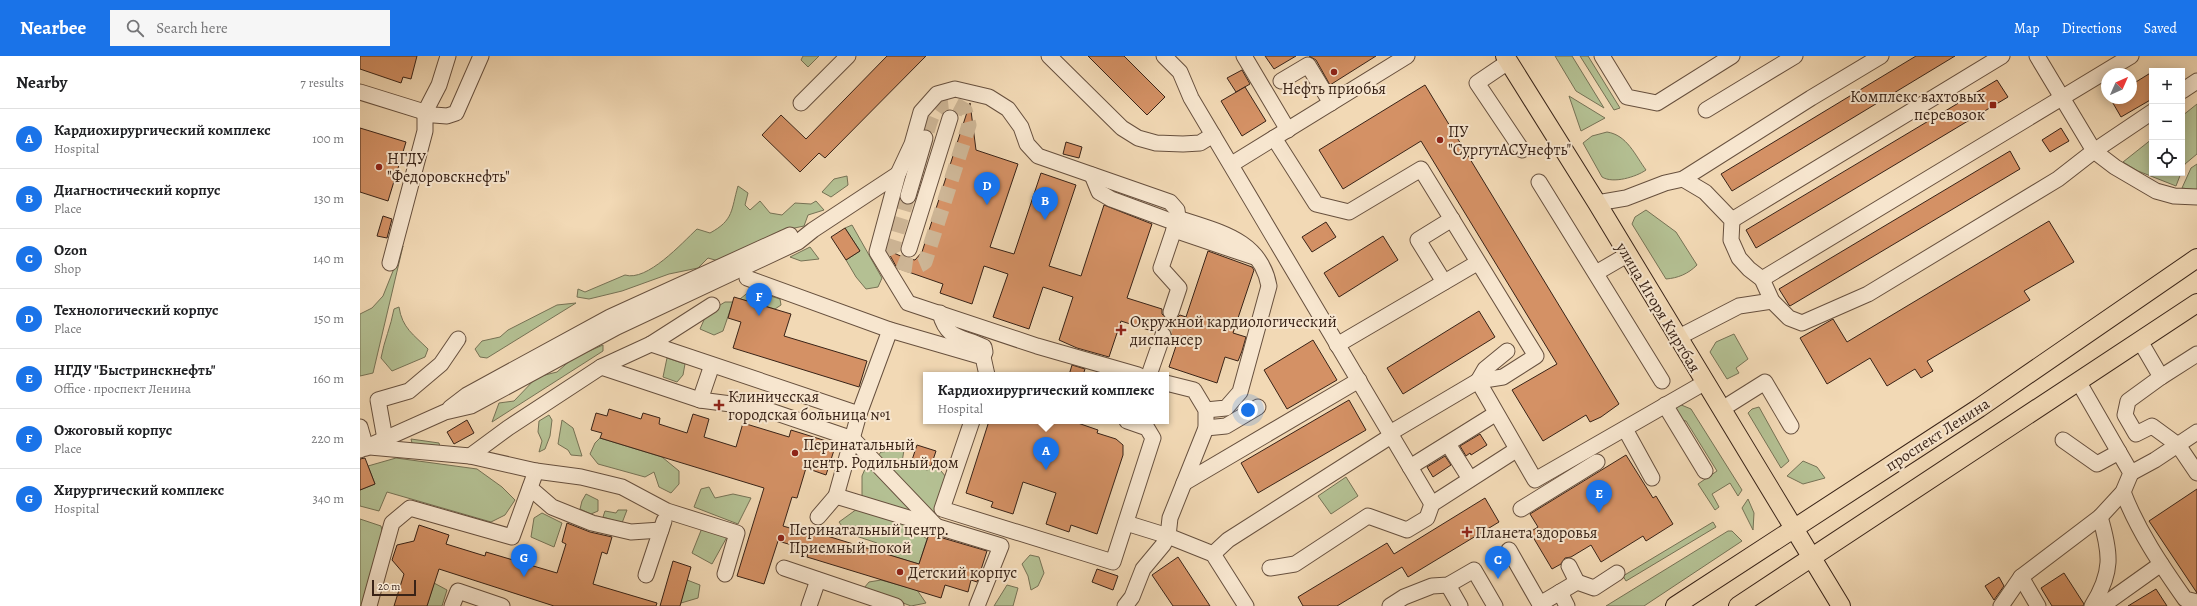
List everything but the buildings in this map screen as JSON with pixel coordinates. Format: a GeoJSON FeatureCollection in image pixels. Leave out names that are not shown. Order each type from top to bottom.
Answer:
{"type":"FeatureCollection","features":[{"type":"Feature","properties":{"kind":"main road","name":"улица Игоря Киртбая"},"geometry":{"type":"LineString","coordinates":[[1506,59],[1597,203],[1704,383],[1722,409],[1793,529],[1841,606]]}},
{"type":"Feature","properties":{"kind":"main road","name":"проспект Ленина"},"geometry":{"type":"LineString","coordinates":[[1675,606],[1979,408],[2197,258]]}},
{"type":"Feature","properties":{"kind":"main road","name":"проспект Ленина"},"geometry":{"type":"LineString","coordinates":[[1738,606],[1812,559],[2197,303]]}},
{"type":"Feature","properties":{"kind":"lane"},"geometry":{"type":"LineString","coordinates":[[390,263],[425,131],[425,112],[439,85],[448,56]]}},
{"type":"Feature","properties":{"kind":"lane"},"geometry":{"type":"LineString","coordinates":[[360,92],[434,115],[447,116],[456,113],[481,56]]}},
{"type":"Feature","properties":{"kind":"lane"},"geometry":{"type":"LineString","coordinates":[[801,104],[848,56]]}},
{"type":"Feature","properties":{"kind":"lane"},"geometry":{"type":"LineString","coordinates":[[1049,56],[1122,128],[1138,138],[1156,143],[1200,143],[1213,135]]}},
{"type":"Feature","properties":{"kind":"lane"},"geometry":{"type":"LineString","coordinates":[[1164,56],[1180,72],[1191,98],[1232,164],[1432,504]]}},
{"type":"Feature","properties":{"kind":"lane"},"geometry":{"type":"LineString","coordinates":[[1244,56],[1288,130]]}},
{"type":"Feature","properties":{"kind":"lane"},"geometry":{"type":"LineString","coordinates":[[1232,164],[1407,56]]}},
{"type":"Feature","properties":{"kind":"lane"},"geometry":{"type":"LineString","coordinates":[[1602,56],[1627,97],[1657,103],[1732,56]]}},
{"type":"Feature","properties":{"kind":"lane"},"geometry":{"type":"LineString","coordinates":[[1706,110],[1795,56]]}},
{"type":"Feature","properties":{"kind":"lane"},"geometry":{"type":"LineString","coordinates":[[1597,203],[1626,198],[1665,183],[1683,179],[1811,98],[1882,56]]}},
{"type":"Feature","properties":{"kind":"lane"},"geometry":{"type":"LineString","coordinates":[[1732,220],[2002,56]]}},
{"type":"Feature","properties":{"kind":"lane"},"geometry":{"type":"LineString","coordinates":[[2037,56],[2060,98],[2094,151],[2115,168],[2156,191],[2174,196],[2197,198]]}},
{"type":"Feature","properties":{"kind":"lane"},"geometry":{"type":"LineString","coordinates":[[1762,279],[1878,211],[2060,98],[2131,56]]}},
{"type":"Feature","properties":{"kind":"lane"},"geometry":{"type":"LineString","coordinates":[[1506,59],[1477,83],[1522,150]]}},
{"type":"Feature","properties":{"kind":"lane"},"geometry":{"type":"LineString","coordinates":[[1281,81],[1308,65],[1331,103]]}},
{"type":"Feature","properties":{"kind":"lane"},"geometry":{"type":"LineString","coordinates":[[2185,90],[2197,81]]}},
{"type":"Feature","properties":{"kind":"lane"},"geometry":{"type":"LineString","coordinates":[[1128,372],[1037,346],[908,303],[877,252],[906,168],[921,112],[936,94],[955,90],[989,97],[1008,109],[1021,127],[1026,144],[1038,156],[1092,175],[1099,192],[1111,199],[1258,258],[1267,276],[1268,296],[1240,392],[1226,408],[1206,410]]}},
{"type":"Feature","properties":{"kind":"lane"},"geometry":{"type":"LineString","coordinates":[[1683,179],[1705,192],[1732,220],[1731,240],[1739,258],[1749,269],[1762,279],[1772,301],[1789,318],[1802,323],[1868,294],[2052,183],[2094,151],[2149,114]]}},
{"type":"Feature","properties":{"kind":"lane"},"geometry":{"type":"LineString","coordinates":[[909,249],[950,118]]}},
{"type":"Feature","properties":{"kind":"lane"},"geometry":{"type":"LineString","coordinates":[[365,448],[445,412],[471,406],[524,370],[798,242],[813,230],[906,168],[925,138]]}},
{"type":"Feature","properties":{"kind":"lane"},"geometry":{"type":"LineString","coordinates":[[1213,554],[1228,540],[1391,434],[1478,381],[1503,377],[1536,356],[1477,263],[1421,169],[1349,212],[1316,204],[1274,138]]}},
{"type":"Feature","properties":{"kind":"lane"},"geometry":{"type":"LineString","coordinates":[[906,168],[933,171]]}},
{"type":"Feature","properties":{"kind":"lane"},"geometry":{"type":"LineString","coordinates":[[906,168],[908,196]]}},
{"type":"Feature","properties":{"kind":"lane"},"geometry":{"type":"LineString","coordinates":[[1539,182],[1662,381]]}},
{"type":"Feature","properties":{"kind":"lane"},"geometry":{"type":"LineString","coordinates":[[1444,282],[1418,240],[1452,219]]}},
{"type":"Feature","properties":{"kind":"lane"},"geometry":{"type":"LineString","coordinates":[[1171,312],[1179,288],[1161,268],[1176,224]]}},
{"type":"Feature","properties":{"kind":"lane"},"geometry":{"type":"LineString","coordinates":[[1596,273],[1627,255]]}},
{"type":"Feature","properties":{"kind":"lane"},"geometry":{"type":"LineString","coordinates":[[1338,345],[1477,263]]}},
{"type":"Feature","properties":{"kind":"lane"},"geometry":{"type":"LineString","coordinates":[[747,278],[890,330],[983,357]]}},
{"type":"Feature","properties":{"kind":"lane"},"geometry":{"type":"LineString","coordinates":[[1677,338],[1739,306],[1772,301]]}},
{"type":"Feature","properties":{"kind":"lane"},"geometry":{"type":"LineString","coordinates":[[470,456],[508,428],[601,367],[651,344],[712,305]]}},
{"type":"Feature","properties":{"kind":"lane"},"geometry":{"type":"LineString","coordinates":[[940,313],[943,323],[950,334],[984,347],[986,352],[983,357],[987,372]]}},
{"type":"Feature","properties":{"kind":"lane"},"geometry":{"type":"LineString","coordinates":[[818,517],[836,496],[859,414],[890,330]]}},
{"type":"Feature","properties":{"kind":"lane"},"geometry":{"type":"LineString","coordinates":[[1150,372],[1163,335]]}},
{"type":"Feature","properties":{"kind":"lane"},"geometry":{"type":"LineString","coordinates":[[385,439],[378,400],[409,391],[441,364],[458,339]]}},
{"type":"Feature","properties":{"kind":"lane"},"geometry":{"type":"LineString","coordinates":[[2140,342],[2161,377]]}},
{"type":"Feature","properties":{"kind":"lane"},"geometry":{"type":"LineString","coordinates":[[651,344],[859,414]]}},
{"type":"Feature","properties":{"kind":"lane"},"geometry":{"type":"LineString","coordinates":[[1478,381],[1485,369],[1507,351]]}},
{"type":"Feature","properties":{"kind":"lane"},"geometry":{"type":"LineString","coordinates":[[2197,354],[2161,377],[2128,401],[2125,414],[2136,434],[2152,426],[2178,445],[2197,473]]}},
{"type":"Feature","properties":{"kind":"lane"},"geometry":{"type":"LineString","coordinates":[[700,400],[712,365]]}},
{"type":"Feature","properties":{"kind":"lane"},"geometry":{"type":"LineString","coordinates":[[601,367],[700,400],[762,408],[853,439],[936,526]]}},
{"type":"Feature","properties":{"kind":"lane"},"geometry":{"type":"LineString","coordinates":[[1184,483],[1359,380]]}},
{"type":"Feature","properties":{"kind":"lane"},"geometry":{"type":"LineString","coordinates":[[1478,381],[1495,414],[1535,480],[1704,383]]}},
{"type":"Feature","properties":{"kind":"lane"},"geometry":{"type":"LineString","coordinates":[[2078,381],[2131,473]]}},
{"type":"Feature","properties":{"kind":"lane"},"geometry":{"type":"LineString","coordinates":[[1722,409],[1765,382],[1791,426]]}},
{"type":"Feature","properties":{"kind":"lane"},"geometry":{"type":"LineString","coordinates":[[1132,603],[1143,569],[1163,545],[1168,536],[1170,518],[1206,428],[1206,410],[1194,390],[1169,384]]}},
{"type":"Feature","properties":{"kind":"lane"},"geometry":{"type":"LineString","coordinates":[[1665,405],[1704,471]]}},
{"type":"Feature","properties":{"kind":"lane"},"geometry":{"type":"LineString","coordinates":[[1206,428],[1226,426],[1258,407]]}},
{"type":"Feature","properties":{"kind":"lane"},"geometry":{"type":"LineString","coordinates":[[1410,467],[1495,414]]}},
{"type":"Feature","properties":{"kind":"lane"},"geometry":{"type":"LineString","coordinates":[[971,424],[942,509],[1113,562],[1153,438],[1147,428],[1136,424]]}},
{"type":"Feature","properties":{"kind":"lane"},"geometry":{"type":"LineString","coordinates":[[360,427],[365,448]]}},
{"type":"Feature","properties":{"kind":"lane"},"geometry":{"type":"LineString","coordinates":[[1625,429],[1652,478]]}},
{"type":"Feature","properties":{"kind":"lane"},"geometry":{"type":"LineString","coordinates":[[2001,606],[2021,577],[2100,517],[2123,492],[2131,473],[2197,432]]}},
{"type":"Feature","properties":{"kind":"lane"},"geometry":{"type":"LineString","coordinates":[[2063,440],[2097,464],[2119,452]]}},
{"type":"Feature","properties":{"kind":"lane"},"geometry":{"type":"LineString","coordinates":[[1448,444],[1470,479]]}},
{"type":"Feature","properties":{"kind":"lane"},"geometry":{"type":"LineString","coordinates":[[365,448],[470,456],[536,471],[581,477],[622,488],[667,511],[737,533],[725,574]]}},
{"type":"Feature","properties":{"kind":"lane"},"geometry":{"type":"LineString","coordinates":[[1521,509],[1599,466],[1590,449]]}},
{"type":"Feature","properties":{"kind":"lane"},"geometry":{"type":"LineString","coordinates":[[1271,573],[1295,564],[1368,516],[1407,530],[1427,518],[1432,504],[1516,450]]}},
{"type":"Feature","properties":{"kind":"lane"},"geometry":{"type":"LineString","coordinates":[[369,606],[392,523],[410,508],[512,536],[536,471]]}},
{"type":"Feature","properties":{"kind":"lane"},"geometry":{"type":"LineString","coordinates":[[530,488],[552,507],[592,522],[631,532],[661,530]]}},
{"type":"Feature","properties":{"kind":"lane"},"geometry":{"type":"LineString","coordinates":[[2123,492],[2133,517],[2161,564],[2185,599],[2197,602]]}},
{"type":"Feature","properties":{"kind":"lane"},"geometry":{"type":"LineString","coordinates":[[836,496],[1001,546],[977,606]]}},
{"type":"Feature","properties":{"kind":"lane"},"geometry":{"type":"LineString","coordinates":[[646,575],[667,511]]}},
{"type":"Feature","properties":{"kind":"lane"},"geometry":{"type":"LineString","coordinates":[[2092,606],[2100,592],[2109,566],[2108,545],[2100,517]]}},
{"type":"Feature","properties":{"kind":"lane"},"geometry":{"type":"LineString","coordinates":[[1126,522],[1168,536],[1213,554],[1246,606]]}},
{"type":"Feature","properties":{"kind":"lane"},"geometry":{"type":"LineString","coordinates":[[1509,550],[1541,605],[1577,582]]}},
{"type":"Feature","properties":{"kind":"lane"},"geometry":{"type":"LineString","coordinates":[[2102,606],[2161,564]]}},
{"type":"Feature","properties":{"kind":"lane"},"geometry":{"type":"LineString","coordinates":[[1569,566],[1577,582],[1594,588],[1617,573]]}},
{"type":"Feature","properties":{"kind":"lane"},"geometry":{"type":"LineString","coordinates":[[784,568],[896,606]]}},
{"type":"Feature","properties":{"kind":"lane"},"geometry":{"type":"LineString","coordinates":[[1390,606],[1404,597],[1432,586],[1448,585],[1474,570],[1495,606]]}},
{"type":"Feature","properties":{"kind":"lane"},"geometry":{"type":"LineString","coordinates":[[2021,577],[2038,606]]}},
{"type":"Feature","properties":{"kind":"lane"},"geometry":{"type":"LineString","coordinates":[[809,606],[818,580]]}},
{"type":"Feature","properties":{"kind":"lane"},"geometry":{"type":"LineString","coordinates":[[1448,585],[1460,606]]}},
{"type":"Feature","properties":{"kind":"lane"},"geometry":{"type":"LineString","coordinates":[[452,606],[458,591],[502,606]]}},
{"type":"Feature","properties":{"kind":"lane"},"geometry":{"type":"LineString","coordinates":[[1560,592],[1567,606]]}},
{"type":"Feature","properties":{"kind":"green space"},"geometry":{"type":"Polygon","coordinates":[[[803,56],[819,56],[808,67],[801,60],[803,56]]]}},
{"type":"Feature","properties":{"kind":"green space"},"geometry":{"type":"Polygon","coordinates":[[[1555,56],[1572,56],[1604,108],[1576,91],[1555,56]]]}},
{"type":"Feature","properties":{"kind":"green space"},"geometry":{"type":"Polygon","coordinates":[[[1580,56],[1588,56],[1620,108],[1614,110],[1580,56]]]}},
{"type":"Feature","properties":{"kind":"green space"},"geometry":{"type":"Polygon","coordinates":[[[1569,96],[1605,118],[1581,131],[1569,96]]]}},
{"type":"Feature","properties":{"kind":"green space"},"geometry":{"type":"Polygon","coordinates":[[[2197,104],[2197,154],[2185,164],[2185,140],[2185,114],[2197,104]]]}},
{"type":"Feature","properties":{"kind":"green space"},"geometry":{"type":"Polygon","coordinates":[[[1607,132],[1620,137],[1625,141],[1646,170],[1636,175],[1618,180],[1602,177],[1583,143],[1592,136],[1607,132]]]}},
{"type":"Feature","properties":{"kind":"green space"},"geometry":{"type":"Polygon","coordinates":[[[2149,141],[2149,175],[2123,162],[2149,141]]]}},
{"type":"Feature","properties":{"kind":"green space"},"geometry":{"type":"Polygon","coordinates":[[[2197,164],[2197,190],[2182,188],[2191,168],[2197,164]]]}},
{"type":"Feature","properties":{"kind":"green space"},"geometry":{"type":"Polygon","coordinates":[[[847,176],[848,185],[831,197],[822,192],[834,179],[847,176]]]}},
{"type":"Feature","properties":{"kind":"green space"},"geometry":{"type":"Polygon","coordinates":[[[2151,176],[2180,176],[2176,186],[2151,176]]]}},
{"type":"Feature","properties":{"kind":"green space"},"geometry":{"type":"Polygon","coordinates":[[[738,186],[748,193],[745,205],[750,210],[760,201],[770,213],[782,215],[795,203],[811,204],[816,201],[824,210],[808,215],[804,226],[780,231],[722,262],[708,258],[698,268],[669,274],[622,291],[589,299],[577,297],[578,289],[585,292],[625,275],[634,276],[643,273],[664,260],[697,229],[710,233],[724,224],[730,214],[738,186]]]}},
{"type":"Feature","properties":{"kind":"green space"},"geometry":{"type":"Polygon","coordinates":[[[1646,210],[1676,232],[1697,265],[1694,268],[1683,275],[1666,279],[1632,224],[1635,217],[1646,210]]]}},
{"type":"Feature","properties":{"kind":"green space"},"geometry":{"type":"Polygon","coordinates":[[[852,225],[882,278],[878,287],[866,289],[856,277],[846,260],[860,251],[845,228],[852,225]]]}},
{"type":"Feature","properties":{"kind":"green space"},"geometry":{"type":"Polygon","coordinates":[[[403,246],[373,373],[360,376],[360,314],[372,308],[383,296],[403,246]]]}},
{"type":"Feature","properties":{"kind":"green space"},"geometry":{"type":"Polygon","coordinates":[[[810,247],[819,259],[801,261],[790,257],[810,247]]]}},
{"type":"Feature","properties":{"kind":"green space"},"geometry":{"type":"Polygon","coordinates":[[[750,291],[757,298],[764,294],[780,299],[781,305],[775,309],[740,299],[750,291]]]}},
{"type":"Feature","properties":{"kind":"green space"},"geometry":{"type":"Polygon","coordinates":[[[725,302],[733,302],[723,331],[714,335],[700,329],[707,313],[725,302]]]}},
{"type":"Feature","properties":{"kind":"green space"},"geometry":{"type":"Polygon","coordinates":[[[576,303],[487,358],[480,357],[475,349],[482,341],[500,337],[508,330],[557,305],[576,303]]]}},
{"type":"Feature","properties":{"kind":"green space"},"geometry":{"type":"Polygon","coordinates":[[[399,307],[403,320],[409,331],[428,349],[425,357],[392,371],[381,358],[394,309],[399,307]]]}},
{"type":"Feature","properties":{"kind":"green space"},"geometry":{"type":"Polygon","coordinates":[[[1734,334],[1748,359],[1736,368],[1739,373],[1727,379],[1710,352],[1716,342],[1734,334]]]}},
{"type":"Feature","properties":{"kind":"green space"},"geometry":{"type":"Polygon","coordinates":[[[603,345],[603,351],[492,422],[499,403],[514,401],[537,377],[557,372],[573,358],[603,345]]]}},
{"type":"Feature","properties":{"kind":"green space"},"geometry":{"type":"Polygon","coordinates":[[[667,358],[685,364],[683,375],[677,382],[663,377],[667,358]]]}},
{"type":"Feature","properties":{"kind":"green space"},"geometry":{"type":"Polygon","coordinates":[[[1679,404],[1691,409],[1742,490],[1738,496],[1730,483],[1712,494],[1719,507],[1715,510],[1698,484],[1717,471],[1686,421],[1680,420],[1674,408],[1679,404]]]}},
{"type":"Feature","properties":{"kind":"green space"},"geometry":{"type":"Polygon","coordinates":[[[1759,407],[1789,461],[1781,468],[1748,413],[1752,409],[1759,407]]]}},
{"type":"Feature","properties":{"kind":"green space"},"geometry":{"type":"Polygon","coordinates":[[[549,415],[552,420],[550,436],[545,449],[539,452],[542,441],[538,432],[539,421],[549,415]]]}},
{"type":"Feature","properties":{"kind":"green space"},"geometry":{"type":"Polygon","coordinates":[[[562,420],[573,428],[582,456],[571,455],[568,450],[558,444],[562,420]]]}},
{"type":"Feature","properties":{"kind":"green space"},"geometry":{"type":"Polygon","coordinates":[[[600,438],[662,457],[679,471],[679,484],[671,493],[659,487],[654,472],[645,477],[598,464],[590,454],[595,443],[600,438]]]}},
{"type":"Feature","properties":{"kind":"green space"},"geometry":{"type":"Polygon","coordinates":[[[411,439],[439,443],[441,450],[413,447],[411,439]]]}},
{"type":"Feature","properties":{"kind":"green space"},"geometry":{"type":"Polygon","coordinates":[[[904,450],[902,462],[927,470],[933,467],[941,471],[946,477],[933,515],[877,457],[881,452],[904,450]]]}},
{"type":"Feature","properties":{"kind":"green space"},"geometry":{"type":"Polygon","coordinates":[[[396,458],[477,469],[502,487],[515,500],[505,515],[491,522],[387,492],[379,511],[360,506],[360,490],[375,484],[368,466],[396,458]]]}},
{"type":"Feature","properties":{"kind":"green space"},"geometry":{"type":"Polygon","coordinates":[[[1803,461],[1817,467],[1825,478],[1803,484],[1787,476],[1803,461]]]}},
{"type":"Feature","properties":{"kind":"green space"},"geometry":{"type":"Polygon","coordinates":[[[868,462],[914,510],[907,515],[862,499],[862,476],[868,462]]]}},
{"type":"Feature","properties":{"kind":"green space"},"geometry":{"type":"Polygon","coordinates":[[[1346,477],[1358,496],[1331,514],[1318,496],[1346,477]]]}},
{"type":"Feature","properties":{"kind":"green space"},"geometry":{"type":"Polygon","coordinates":[[[709,487],[715,498],[733,494],[751,498],[738,524],[694,507],[701,489],[709,487]]]}},
{"type":"Feature","properties":{"kind":"green space"},"geometry":{"type":"Polygon","coordinates":[[[586,494],[598,500],[598,511],[591,514],[580,509],[586,494]]]}},
{"type":"Feature","properties":{"kind":"green space"},"geometry":{"type":"Polygon","coordinates":[[[1748,499],[1754,513],[1753,530],[1742,508],[1748,499]]]}},
{"type":"Feature","properties":{"kind":"green space"},"geometry":{"type":"Polygon","coordinates":[[[857,509],[901,521],[927,539],[919,564],[882,553],[877,543],[847,533],[839,522],[857,509]]]}},
{"type":"Feature","properties":{"kind":"green space"},"geometry":{"type":"Polygon","coordinates":[[[618,510],[627,510],[622,523],[603,517],[605,511],[616,513],[618,510]]]}},
{"type":"Feature","properties":{"kind":"green space"},"geometry":{"type":"Polygon","coordinates":[[[542,513],[562,523],[554,547],[531,537],[534,518],[542,513]]]}},
{"type":"Feature","properties":{"kind":"green space"},"geometry":{"type":"Polygon","coordinates":[[[360,519],[381,526],[384,540],[363,606],[360,606],[360,519]]]}},
{"type":"Feature","properties":{"kind":"green space"},"geometry":{"type":"Polygon","coordinates":[[[1713,522],[1716,527],[1626,581],[1623,576],[1713,522]]]}},
{"type":"Feature","properties":{"kind":"green space"},"geometry":{"type":"Polygon","coordinates":[[[702,528],[727,537],[712,564],[692,553],[702,528]]]}},
{"type":"Feature","properties":{"kind":"green space"},"geometry":{"type":"Polygon","coordinates":[[[1728,531],[1732,531],[1742,541],[1644,606],[1606,606],[1728,531]]]}},
{"type":"Feature","properties":{"kind":"green space"},"geometry":{"type":"Polygon","coordinates":[[[1030,555],[1039,557],[1044,573],[1038,586],[1031,590],[1028,576],[1022,564],[1030,555]]]}},
{"type":"Feature","properties":{"kind":"green space"},"geometry":{"type":"Polygon","coordinates":[[[687,580],[700,585],[698,598],[681,603],[678,595],[687,580]]]}},
{"type":"Feature","properties":{"kind":"green space"},"geometry":{"type":"Polygon","coordinates":[[[881,580],[917,590],[926,603],[911,606],[864,588],[869,582],[881,580]]]}},
{"type":"Feature","properties":{"kind":"green space"},"geometry":{"type":"Polygon","coordinates":[[[434,583],[447,590],[442,606],[427,606],[434,583]]]}},
{"type":"Feature","properties":{"kind":"green space"},"geometry":{"type":"Polygon","coordinates":[[[1007,585],[1018,588],[1013,606],[994,606],[1007,585]]]}},
{"type":"Feature","properties":{"kind":"tunnel"},"geometry":{"type":"LineString","coordinates":[[908,196],[892,249],[898,261],[908,265],[918,266],[925,262],[969,125],[965,110],[950,102],[944,103],[933,115],[925,138]]}},
{"type":"Feature","properties":{"kind":"tunnel"},"geometry":{"type":"LineString","coordinates":[[1163,335],[1171,312]]}},
{"type":"Feature","properties":{"kind":"place","name":"Нефть приобья"},"geometry":{"type":"Point","coordinates":[1334,72]}},
{"type":"Feature","properties":{"kind":"place","name":"Комплекс вахтовых перевозок"},"geometry":{"type":"Point","coordinates":[1993,105]}},
{"type":"Feature","properties":{"kind":"place","name":"ПУ \"СургутАСУнефть\""},"geometry":{"type":"Point","coordinates":[1440,140]}},
{"type":"Feature","properties":{"kind":"place","name":"НГДУ \"Федоровскнефть\""},"geometry":{"type":"Point","coordinates":[379,167]}},
{"type":"Feature","properties":{"kind":"place","name":"Технологический корпус"},"geometry":{"type":"Point","coordinates":[987,205]}},
{"type":"Feature","properties":{"kind":"place","name":"Диагностический корпус"},"geometry":{"type":"Point","coordinates":[1045,220]}},
{"type":"Feature","properties":{"kind":"place","name":"Ожоговый корпус"},"geometry":{"type":"Point","coordinates":[759,316]}},
{"type":"Feature","properties":{"kind":"place","name":"Окружной кардиологический диспансер"},"geometry":{"type":"Point","coordinates":[1121,330]}},
{"type":"Feature","properties":{"kind":"place","name":"Клиническая городская больница №1"},"geometry":{"type":"Point","coordinates":[719,405]}},
{"type":"Feature","properties":{"kind":"place","name":"Перинатальный центр. Родильный дом"},"geometry":{"type":"Point","coordinates":[795,453]}},
{"type":"Feature","properties":{"kind":"place","name":"Кардиохирургический комплекс"},"geometry":{"type":"Point","coordinates":[1046,470]}},
{"type":"Feature","properties":{"kind":"place","name":"НГДУ \"Быстринскнефть\""},"geometry":{"type":"Point","coordinates":[1599,513]}},
{"type":"Feature","properties":{"kind":"place","name":"Планета здоровья"},"geometry":{"type":"Point","coordinates":[1467,532]}},
{"type":"Feature","properties":{"kind":"place","name":"Перинатальный центр. Приемный покой"},"geometry":{"type":"Point","coordinates":[781,538]}},
{"type":"Feature","properties":{"kind":"place","name":"Детский корпус"},"geometry":{"type":"Point","coordinates":[900,572]}},
{"type":"Feature","properties":{"kind":"place","name":"Хирургический комплекс"},"geometry":{"type":"Point","coordinates":[524,577]}},
{"type":"Feature","properties":{"kind":"place","name":"Ozon"},"geometry":{"type":"Point","coordinates":[1498,579]}}]}
